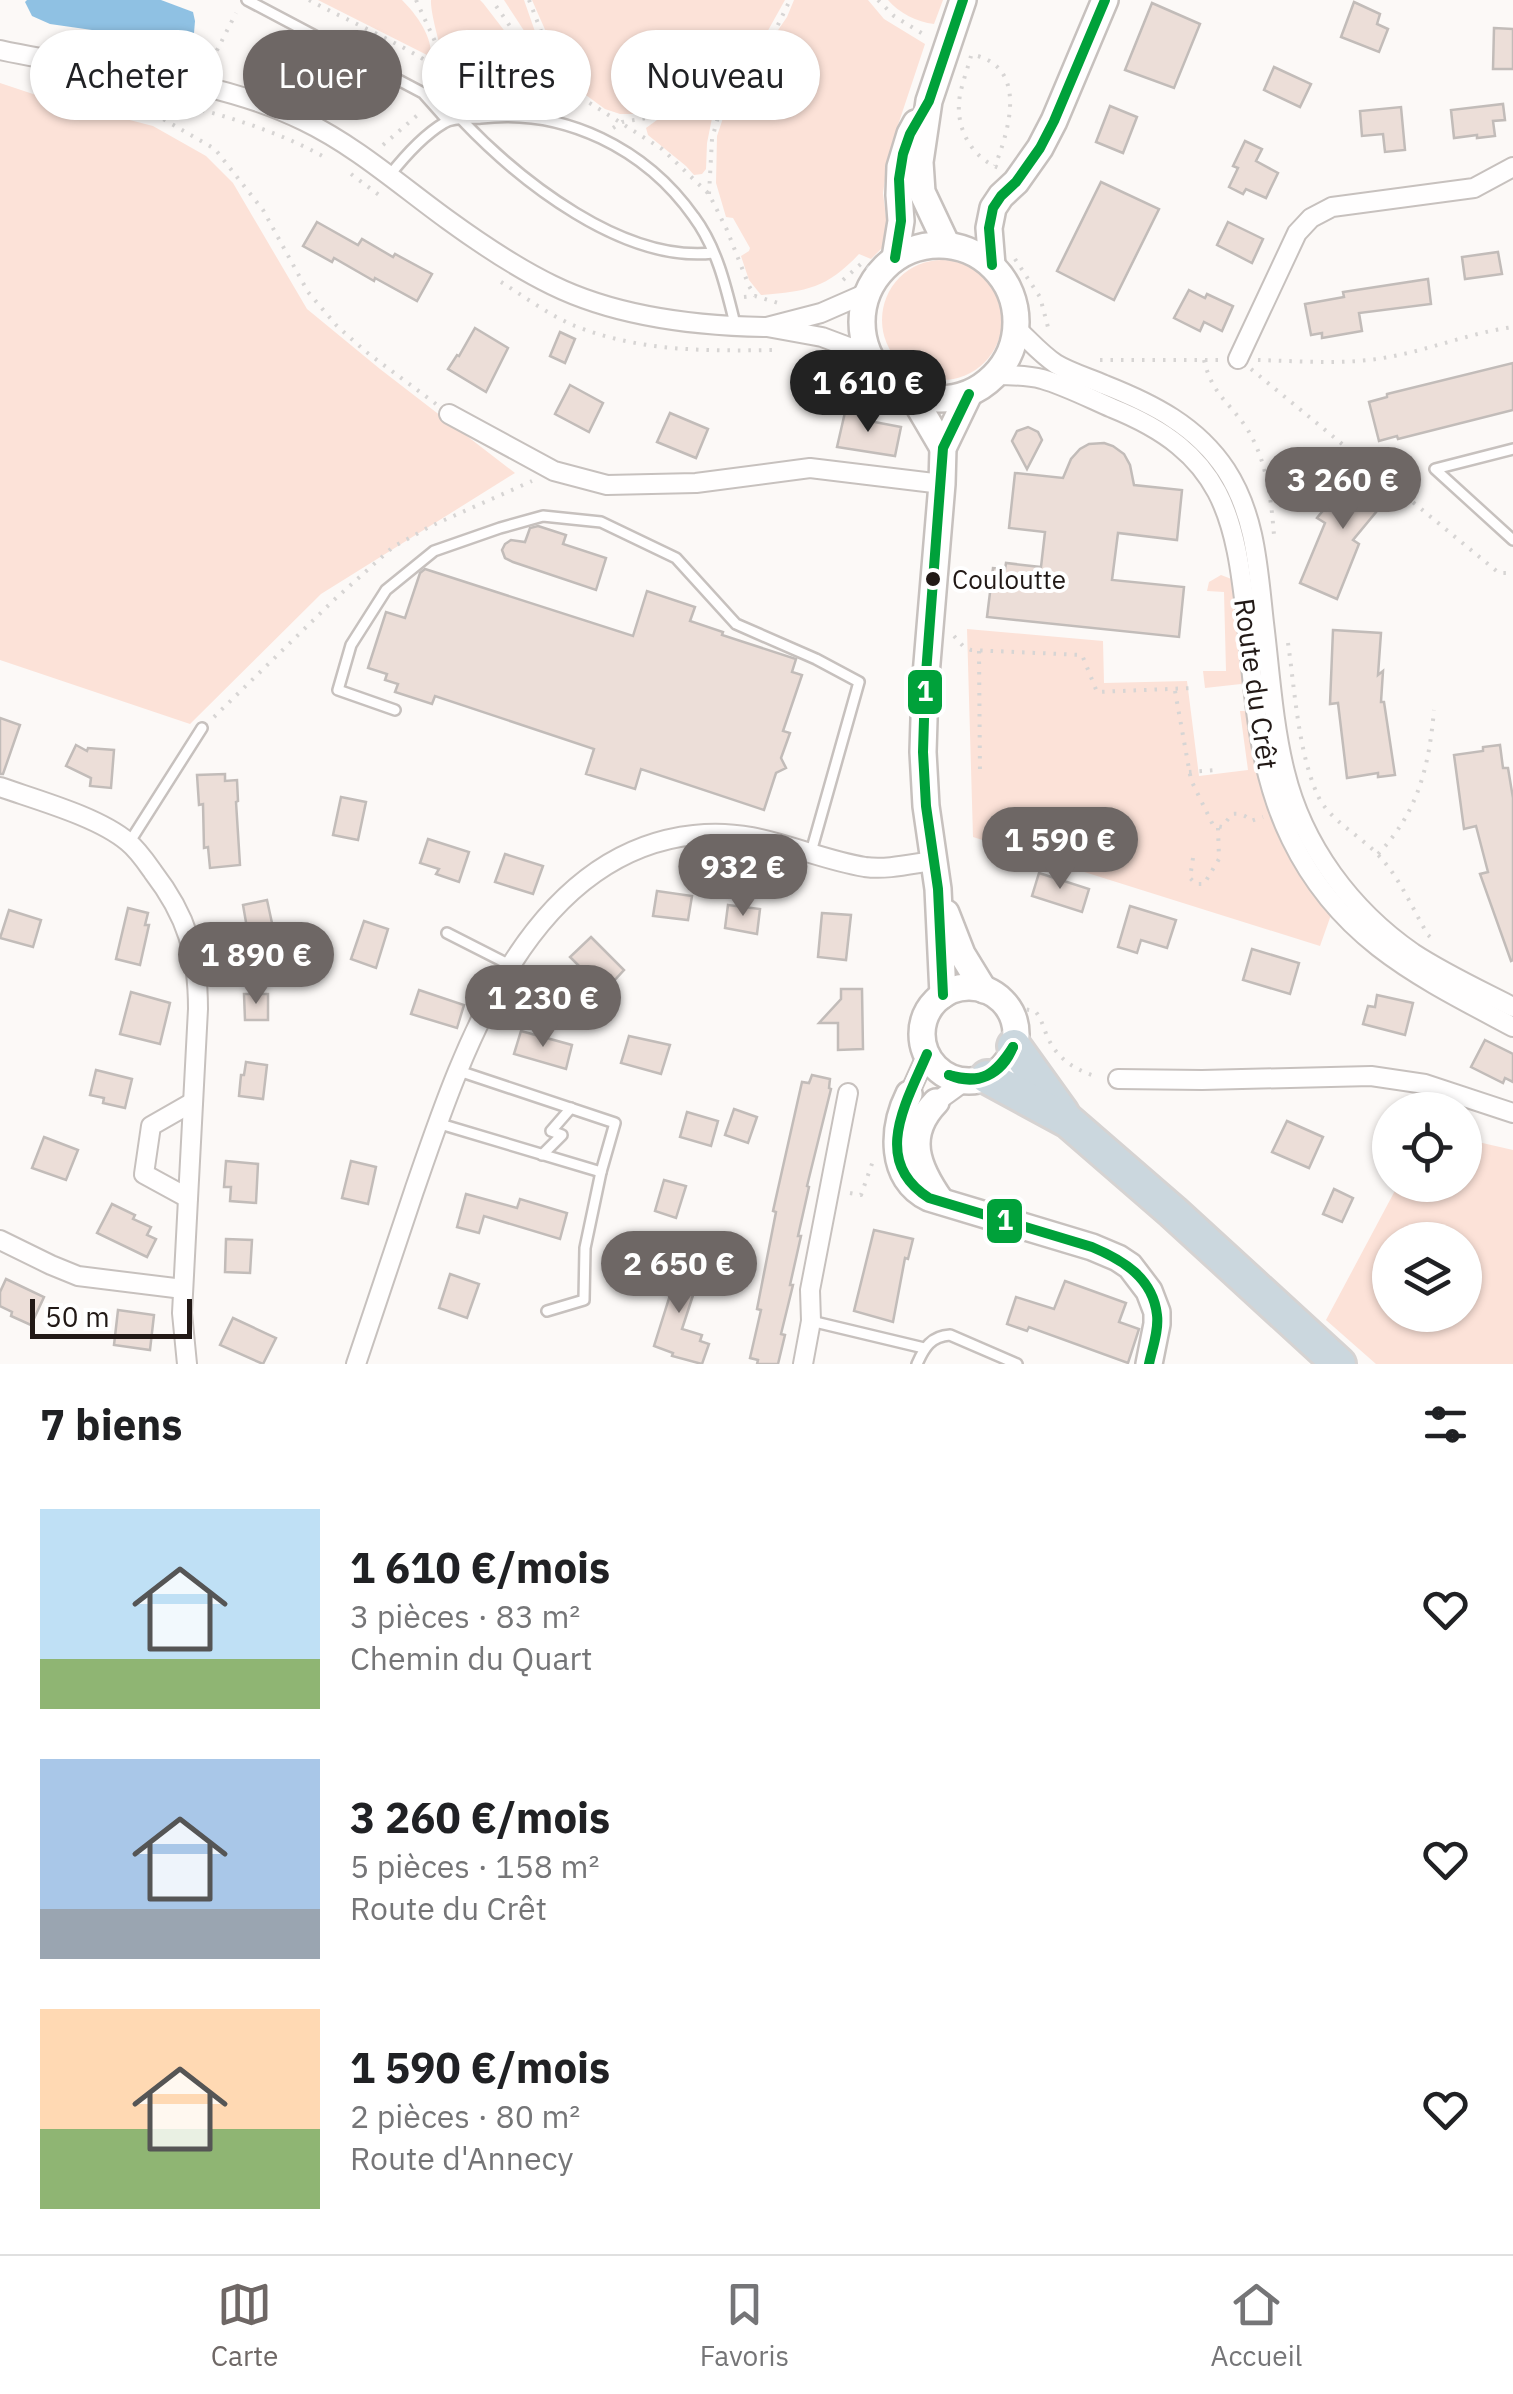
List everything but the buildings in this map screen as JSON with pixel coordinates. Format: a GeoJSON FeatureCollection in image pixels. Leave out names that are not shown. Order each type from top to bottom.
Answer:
{"type":"FeatureCollection","features":[{"type":"Feature","properties":{"kind":"highway"},"geometry":{"type":"LineString","coordinates":[[1014,1046],[1068,1121],[1339,1364]]}},
{"type":"Feature","properties":{"kind":"highway"},"geometry":{"type":"LineString","coordinates":[[976,1079],[1068,1121]]}},
{"type":"Feature","properties":{"kind":"main road"},"geometry":{"type":"LineString","coordinates":[[948,245],[922,192],[920,162],[929,101],[963,0]]}},
{"type":"Feature","properties":{"kind":"main road"},"geometry":{"type":"LineString","coordinates":[[1001,258],[948,245],[929,245],[895,258],[878,274],[862,319],[870,355],[891,383],[912,394],[950,399],[984,386],[1010,354],[1016,329],[1015,305],[1001,258],[989,228],[991,215],[1001,196],[1040,148],[1105,0]]}},
{"type":"Feature","properties":{"kind":"main road"},"geometry":{"type":"LineString","coordinates":[[895,258],[901,221],[900,167],[910,134],[929,101]]}},
{"type":"Feature","properties":{"kind":"main road"},"geometry":{"type":"LineString","coordinates":[[912,394],[943,448]]}},
{"type":"Feature","properties":{"kind":"main road"},"geometry":{"type":"LineString","coordinates":[[943,995],[938,889],[926,806],[925,687],[943,448],[969,394]]}},
{"type":"Feature","properties":{"kind":"main road"},"geometry":{"type":"LineString","coordinates":[[938,889],[962,954],[984,990]]}},
{"type":"Feature","properties":{"kind":"main road"},"geometry":{"type":"LineString","coordinates":[[970,987],[984,990],[996,996],[1013,1018],[1014,1046],[999,1070],[976,1079],[958,1080],[932,1064],[922,1035],[924,1020],[943,995],[970,987]]}},
{"type":"Feature","properties":{"kind":"main road"},"geometry":{"type":"LineString","coordinates":[[909,1094],[898,1130],[899,1160],[911,1186],[920,1194],[1108,1252],[1130,1266],[1149,1292],[1157,1312],[1149,1364]]}},
{"type":"Feature","properties":{"kind":"main road"},"geometry":{"type":"LineString","coordinates":[[936,1102],[919,1126],[917,1140],[921,1167],[941,1201]]}},
{"type":"Feature","properties":{"kind":"street"},"geometry":{"type":"LineString","coordinates":[[0,50],[145,73],[258,101],[305,121],[350,148],[506,260],[586,299],[643,314],[822,337],[870,355]]}},
{"type":"Feature","properties":{"kind":"street"},"geometry":{"type":"LineString","coordinates":[[1238,359],[1297,233],[1310,218],[1332,208],[1474,188],[1512,170]]}},
{"type":"Feature","properties":{"kind":"street"},"geometry":{"type":"LineString","coordinates":[[767,327],[821,313],[869,292]]}},
{"type":"Feature","properties":{"kind":"street","name":"Route du Crêt"},"geometry":{"type":"LineString","coordinates":[[1016,329],[1059,365],[1176,419],[1195,434],[1226,470],[1254,535],[1280,748],[1294,805],[1309,838],[1353,899],[1388,934],[1426,961],[1513,1007]]}},
{"type":"Feature","properties":{"kind":"street","name":"Route du Crêt"},"geometry":{"type":"LineString","coordinates":[[996,374],[1040,378],[1128,414],[1169,437],[1202,470],[1224,503],[1236,540],[1262,755],[1278,811],[1299,854],[1346,920],[1384,953],[1426,981],[1513,1027]]}},
{"type":"Feature","properties":{"kind":"street"},"geometry":{"type":"LineString","coordinates":[[449,414],[554,471],[607,485],[696,482],[810,468],[942,484]]}},
{"type":"Feature","properties":{"kind":"street"},"geometry":{"type":"LineString","coordinates":[[0,787],[82,818],[129,843],[166,889],[192,947],[198,983],[183,1288],[187,1364]]}},
{"type":"Feature","properties":{"kind":"street"},"geometry":{"type":"LineString","coordinates":[[356,1364],[471,1038],[512,966],[565,896],[591,873],[623,856],[679,836],[700,834],[753,836],[867,867],[933,861]]}},
{"type":"Feature","properties":{"kind":"street"},"geometry":{"type":"LineString","coordinates":[[909,1094],[927,1054]]}},
{"type":"Feature","properties":{"kind":"street"},"geometry":{"type":"LineString","coordinates":[[1118,1079],[1370,1076],[1425,1084],[1513,1113]]}},
{"type":"Feature","properties":{"kind":"street"},"geometry":{"type":"LineString","coordinates":[[936,1102],[976,1079]]}},
{"type":"Feature","properties":{"kind":"street"},"geometry":{"type":"LineString","coordinates":[[802,1364],[811,1321],[810,1290],[848,1094]]}},
{"type":"Feature","properties":{"kind":"street"},"geometry":{"type":"LineString","coordinates":[[188,1198],[144,1174],[151,1126],[193,1102]]}},
{"type":"Feature","properties":{"kind":"street"},"geometry":{"type":"LineString","coordinates":[[0,1240],[78,1276],[183,1288]]}},
{"type":"Feature","properties":{"kind":"lane"},"geometry":{"type":"LineString","coordinates":[[247,0],[422,91]]}},
{"type":"Feature","properties":{"kind":"lane"},"geometry":{"type":"LineString","coordinates":[[388,176],[408,152],[447,120]]}},
{"type":"Feature","properties":{"kind":"lane"},"geometry":{"type":"LineString","coordinates":[[462,120],[512,168],[595,225],[656,248],[713,254]]}},
{"type":"Feature","properties":{"kind":"lane"},"geometry":{"type":"LineString","coordinates":[[546,120],[576,127],[610,142],[672,190],[697,220],[713,254],[725,282],[736,327]]}},
{"type":"Feature","properties":{"kind":"lane"},"geometry":{"type":"LineString","coordinates":[[1513,449],[1435,469],[1513,540]]}},
{"type":"Feature","properties":{"kind":"lane"},"geometry":{"type":"LineString","coordinates":[[395,710],[338,690],[351,646],[386,590],[434,551],[500,528],[543,516],[601,522],[676,558],[736,624],[858,682],[811,852]]}},
{"type":"Feature","properties":{"kind":"lane"},"geometry":{"type":"LineString","coordinates":[[129,843],[202,728]]}},
{"type":"Feature","properties":{"kind":"lane"},"geometry":{"type":"LineString","coordinates":[[446,933],[512,966]]}},
{"type":"Feature","properties":{"kind":"lane"},"geometry":{"type":"LineString","coordinates":[[457,1070],[615,1123],[585,1248],[584,1300],[547,1311]]}},
{"type":"Feature","properties":{"kind":"lane"},"geometry":{"type":"LineString","coordinates":[[542,1155],[562,1135],[551,1130],[571,1108]]}},
{"type":"Feature","properties":{"kind":"lane"},"geometry":{"type":"LineString","coordinates":[[438,1123],[602,1172]]}},
{"type":"Feature","properties":{"kind":"lane"},"geometry":{"type":"LineString","coordinates":[[811,1321],[924,1348]]}},
{"type":"Feature","properties":{"kind":"lane"},"geometry":{"type":"LineString","coordinates":[[917,1364],[924,1348],[938,1336],[950,1335],[1017,1364]]}},
{"type":"Feature","properties":{"kind":"path"},"geometry":{"type":"LineString","coordinates":[[309,0],[422,60]]}},
{"type":"Feature","properties":{"kind":"path"},"geometry":{"type":"LineString","coordinates":[[416,0],[430,30]]}},
{"type":"Feature","properties":{"kind":"path"},"geometry":{"type":"LineString","coordinates":[[492,0],[513,30]]}},
{"type":"Feature","properties":{"kind":"path"},"geometry":{"type":"LineString","coordinates":[[775,30],[790,0]]}},
{"type":"Feature","properties":{"kind":"path"},"geometry":{"type":"LineString","coordinates":[[878,0],[894,16],[923,34]]}},
{"type":"Feature","properties":{"kind":"path"},"geometry":{"type":"LineString","coordinates":[[223,38],[238,8]]}},
{"type":"Feature","properties":{"kind":"path"},"geometry":{"type":"LineString","coordinates":[[996,166],[1010,114],[1008,86],[996,64],[975,55],[959,100],[963,128],[977,155],[1016,182]]}},
{"type":"Feature","properties":{"kind":"path"},"geometry":{"type":"LineString","coordinates":[[381,148],[421,112]]}},
{"type":"Feature","properties":{"kind":"path"},"geometry":{"type":"LineString","coordinates":[[165,120],[215,149],[263,210],[308,292],[337,326],[449,414]]}},
{"type":"Feature","properties":{"kind":"path"},"geometry":{"type":"LineString","coordinates":[[622,122],[634,120]]}},
{"type":"Feature","properties":{"kind":"path"},"geometry":{"type":"LineString","coordinates":[[710,194],[712,138],[717,120]]}},
{"type":"Feature","properties":{"kind":"path"},"geometry":{"type":"LineString","coordinates":[[1001,258],[1038,292],[1053,337]]}},
{"type":"Feature","properties":{"kind":"path"},"geometry":{"type":"LineString","coordinates":[[1093,358],[1365,361],[1513,327]]}},
{"type":"Feature","properties":{"kind":"path"},"geometry":{"type":"LineString","coordinates":[[1238,359],[1499,573],[1513,572]]}},
{"type":"Feature","properties":{"kind":"path"},"geometry":{"type":"LineString","coordinates":[[1204,360],[1212,386],[1244,424],[1259,453],[1270,492],[1274,541]]}},
{"type":"Feature","properties":{"kind":"path"},"geometry":{"type":"LineString","coordinates":[[202,728],[392,548],[431,526],[554,471]]}},
{"type":"Feature","properties":{"kind":"path"},"geometry":{"type":"LineString","coordinates":[[930,618],[963,646],[979,650],[1082,654],[1097,692],[1192,688]]}},
{"type":"Feature","properties":{"kind":"path"},"geometry":{"type":"LineString","coordinates":[[1287,639],[1306,756],[1319,797],[1332,814],[1378,854],[1428,935],[1444,949]]}},
{"type":"Feature","properties":{"kind":"path"},"geometry":{"type":"LineString","coordinates":[[979,650],[980,776]]}},
{"type":"Feature","properties":{"kind":"path"},"geometry":{"type":"LineString","coordinates":[[1175,689],[1189,772],[1211,822],[1218,828],[1219,858],[1204,884],[1196,884],[1190,878],[1193,858]]}},
{"type":"Feature","properties":{"kind":"path"},"geometry":{"type":"LineString","coordinates":[[1378,854],[1399,831],[1416,799],[1431,748],[1434,710]]}},
{"type":"Feature","properties":{"kind":"path"},"geometry":{"type":"LineString","coordinates":[[1189,772],[1216,770]]}},
{"type":"Feature","properties":{"kind":"path"},"geometry":{"type":"LineString","coordinates":[[1218,828],[1232,814],[1251,821],[1319,797]]}},
{"type":"Feature","properties":{"kind":"path"},"geometry":{"type":"LineString","coordinates":[[1006,1006],[1036,1011],[1049,1041],[1066,1061],[1083,1072],[1118,1079]]}},
{"type":"Feature","properties":{"kind":"path"},"geometry":{"type":"LineString","coordinates":[[830,1189],[861,1195],[875,1152]]}},
{"type":"Feature","properties":{"kind":"shaded area"},"geometry":{"type":"Polygon","coordinates":[[[318,0],[402,0],[425,30],[422,52],[402,42],[402,30],[377,30],[318,0]]]}},
{"type":"Feature","properties":{"kind":"shaded area"},"geometry":{"type":"Polygon","coordinates":[[[431,0],[480,0],[504,30],[436,30],[431,0]]]}},
{"type":"Feature","properties":{"kind":"shaded area"},"geometry":{"type":"Polygon","coordinates":[[[504,0],[524,0],[534,30],[524,30],[504,0]]]}},
{"type":"Feature","properties":{"kind":"shaded area"},"geometry":{"type":"Polygon","coordinates":[[[532,0],[785,0],[768,30],[611,30],[611,111],[591,99],[591,30],[545,30],[532,0]]]}},
{"type":"Feature","properties":{"kind":"shaded area"},"geometry":{"type":"Polygon","coordinates":[[[794,0],[868,0],[884,19],[925,44],[886,173],[883,193],[889,241],[871,259],[859,254],[836,275],[815,286],[761,295],[749,280],[741,256],[750,248],[733,218],[726,217],[716,183],[717,136],[722,120],[820,120],[820,30],[778,30],[794,0]]]}},
{"type":"Feature","properties":{"kind":"shaded area"},"geometry":{"type":"Polygon","coordinates":[[[888,0],[943,0],[934,24],[909,16],[888,0]]]}},
{"type":"Feature","properties":{"kind":"shaded area"},"geometry":{"type":"Polygon","coordinates":[[[0,83],[30,93],[30,120],[130,120],[153,126],[206,156],[233,183],[307,309],[515,473],[321,594],[190,724],[0,660],[0,83]]]}},
{"type":"Feature","properties":{"kind":"shaded area"},"geometry":{"type":"Polygon","coordinates":[[[657,120],[712,120],[706,169],[694,175],[648,135],[646,128],[657,120]]]}},
{"type":"Feature","properties":{"kind":"shaded area"},"geometry":{"type":"Polygon","coordinates":[[[942,260],[965,265],[984,278],[997,297],[1002,320],[997,343],[984,362],[965,375],[942,380],[919,375],[900,362],[887,343],[882,320],[887,297],[900,278],[919,265],[942,260]]]}},
{"type":"Feature","properties":{"kind":"shaded area"},"geometry":{"type":"Polygon","coordinates":[[[1221,575],[1234,580],[1248,679],[1241,684],[1205,688],[1203,671],[1226,671],[1224,592],[1207,591],[1209,582],[1221,575]]]}},
{"type":"Feature","properties":{"kind":"shaded area"},"geometry":{"type":"Polygon","coordinates":[[[967,629],[1103,641],[1104,683],[1187,681],[1199,776],[1248,770],[1240,711],[1251,711],[1288,850],[1331,915],[1320,946],[973,837],[967,629]]]}},
{"type":"Feature","properties":{"kind":"shaded area"},"geometry":{"type":"Polygon","coordinates":[[[1482,1143],[1513,1150],[1513,1364],[1376,1364],[1326,1320],[1372,1234],[1372,1332],[1482,1332],[1482,1222],[1378,1222],[1389,1202],[1482,1202],[1482,1143]]]}},
{"type":"Feature","properties":{"kind":"water"},"geometry":{"type":"Polygon","coordinates":[[[161,0],[193,12],[194,30],[92,30],[50,24],[32,16],[25,2],[161,0]]]}},
{"type":"Feature","properties":{"kind":"transit line","name":"1"},"geometry":{"type":"LineString","coordinates":[[895,258],[901,221],[899,179],[903,154],[929,101],[963,0]]}},
{"type":"Feature","properties":{"kind":"transit line","name":"1"},"geometry":{"type":"LineString","coordinates":[[992,265],[989,228],[993,208],[1040,148],[1105,0]]}},
{"type":"Feature","properties":{"kind":"transit line","name":"1"},"geometry":{"type":"LineString","coordinates":[[943,995],[938,889],[926,806],[925,687],[943,448],[969,394]]}},
{"type":"Feature","properties":{"kind":"transit line","name":"1"},"geometry":{"type":"LineString","coordinates":[[949,1075],[987,1075],[1013,1047]]}},
{"type":"Feature","properties":{"kind":"transit line","name":"1"},"geometry":{"type":"LineString","coordinates":[[949,1075],[969,1080],[987,1076],[1002,1065],[1013,1047]]}},
{"type":"Feature","properties":{"kind":"transit line","name":"1"},"geometry":{"type":"LineString","coordinates":[[927,1054],[898,1130],[901,1166],[911,1183],[929,1198],[1092,1247],[1125,1264],[1143,1281],[1154,1302],[1157,1327],[1149,1364]]}},
{"type":"Feature","properties":{"kind":"place","name":"Couloutte"},"geometry":{"type":"Point","coordinates":[933,579]}}]}
